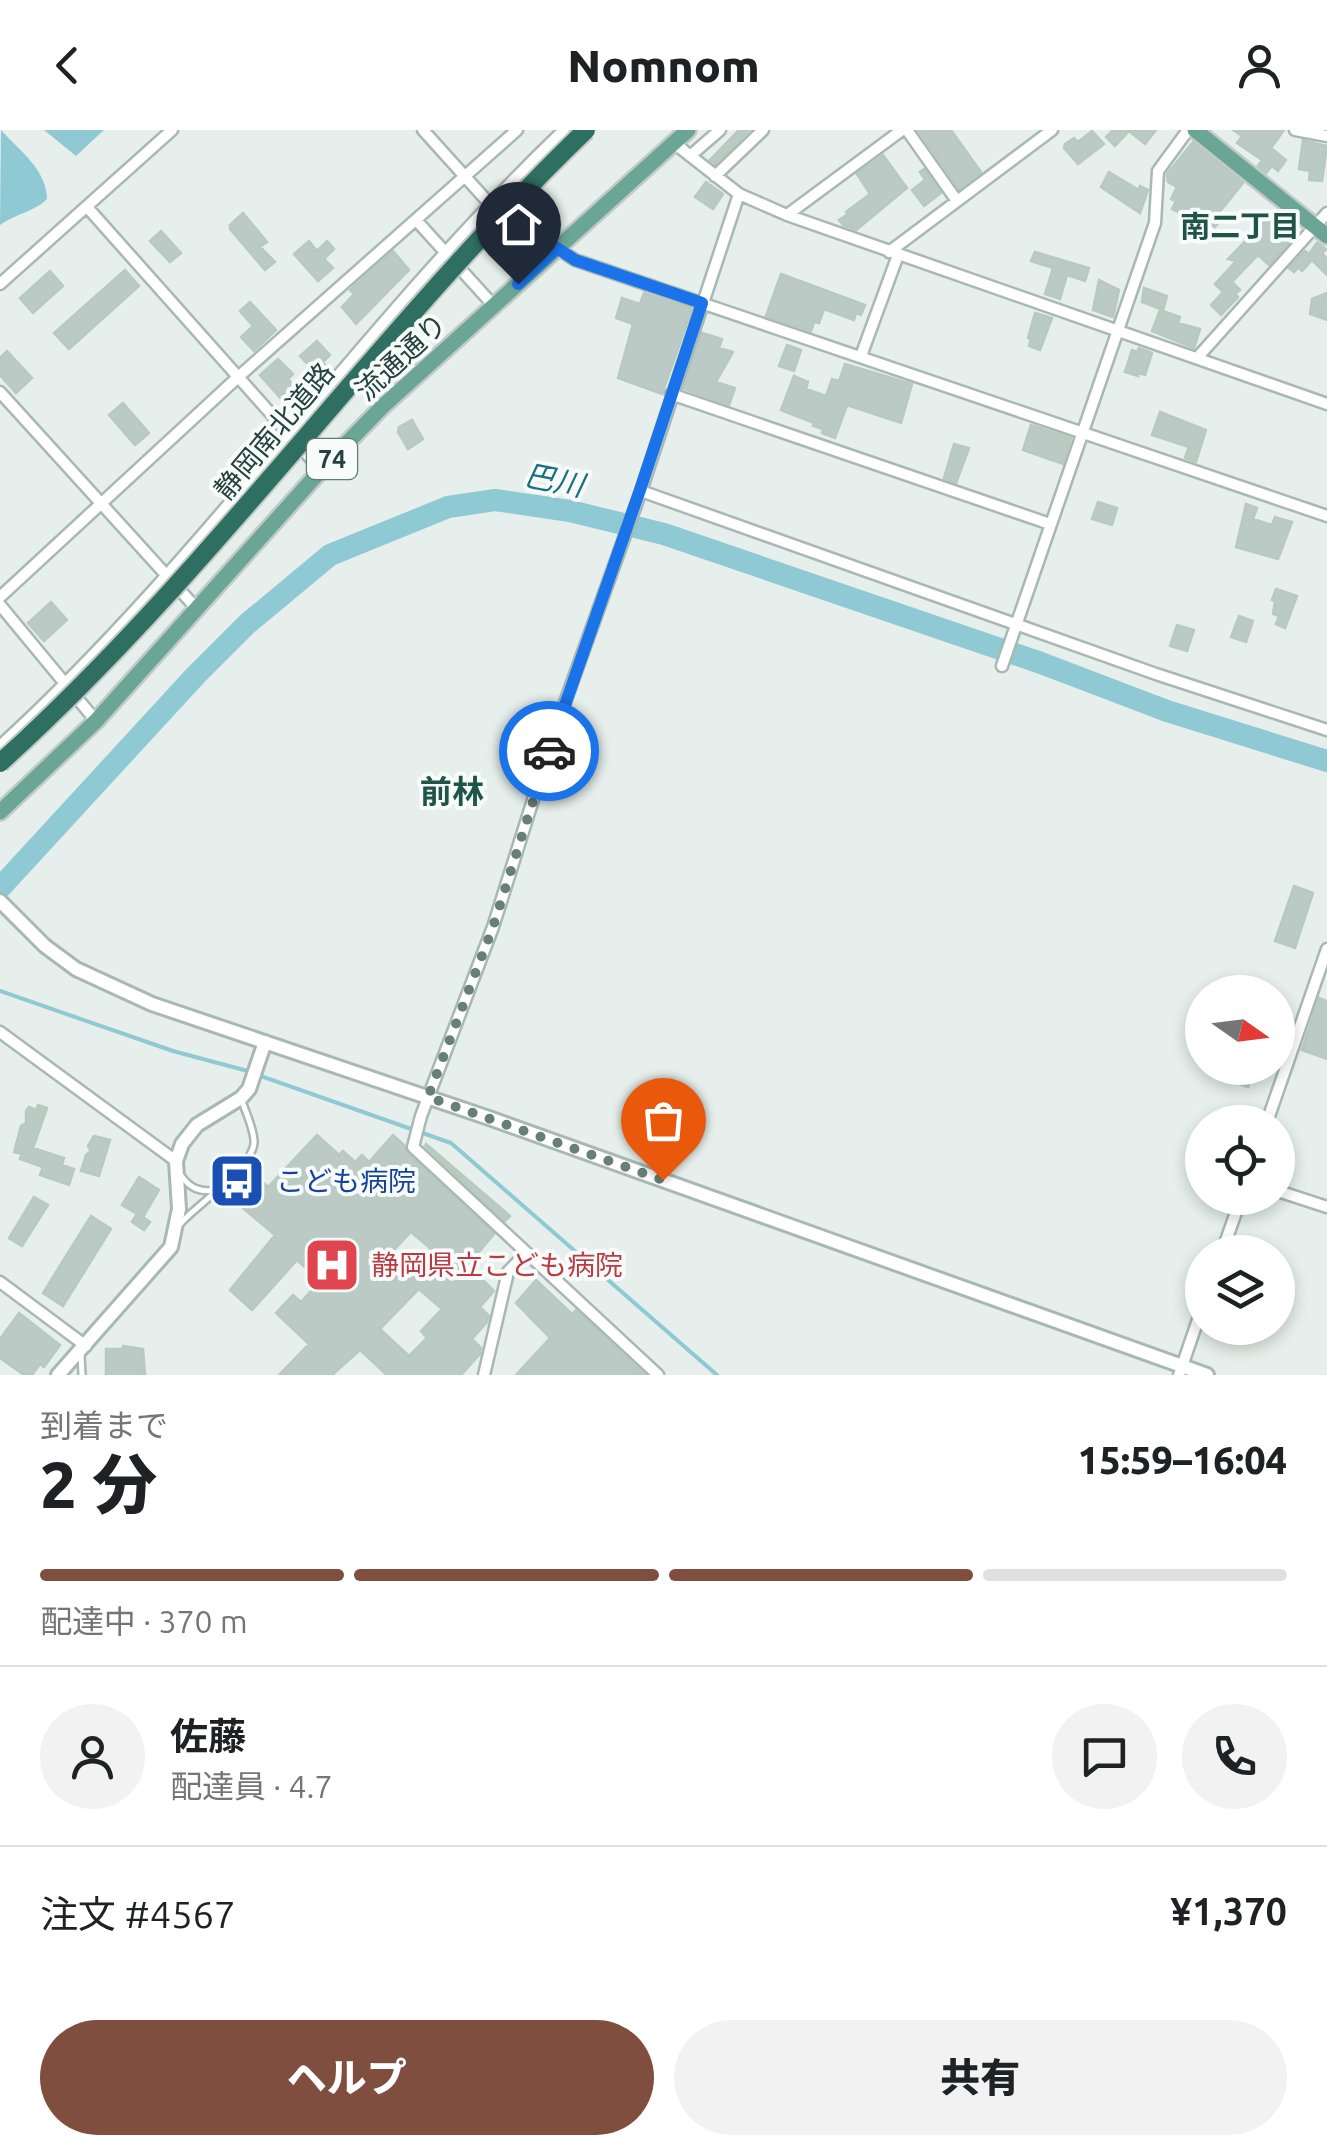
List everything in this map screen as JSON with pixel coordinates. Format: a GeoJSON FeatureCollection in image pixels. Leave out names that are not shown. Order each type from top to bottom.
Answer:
{"type":"FeatureCollection","features":[{"type":"Feature","properties":{"kind":"highway","name":"静岡南北道路"},"geometry":{"type":"LineString","coordinates":[[0,754],[64,695],[152,603],[420,293],[576,130]]}},
{"type":"Feature","properties":{"kind":"highway","name":"静岡南北道路"},"geometry":{"type":"LineString","coordinates":[[0,763],[68,700],[168,596],[435,286],[586,130]]}},
{"type":"Feature","properties":{"kind":"main road","name":"流通通り"},"geometry":{"type":"LineString","coordinates":[[0,812],[96,722],[382,407],[688,130]]}},
{"type":"Feature","properties":{"kind":"main road"},"geometry":{"type":"LineString","coordinates":[[1201,132],[1321,232]]}},
{"type":"Feature","properties":{"kind":"street"},"geometry":{"type":"LineString","coordinates":[[0,284],[172,130]]}},
{"type":"Feature","properties":{"kind":"street"},"geometry":{"type":"LineString","coordinates":[[422,130],[542,262]]}},
{"type":"Feature","properties":{"kind":"street"},"geometry":{"type":"LineString","coordinates":[[0,598],[237,378],[517,130]]}},
{"type":"Feature","properties":{"kind":"street"},"geometry":{"type":"LineString","coordinates":[[0,746],[66,683],[165,576],[490,202],[564,130]]}},
{"type":"Feature","properties":{"kind":"street"},"geometry":{"type":"LineString","coordinates":[[690,156],[720,130]]}},
{"type":"Feature","properties":{"kind":"street"},"geometry":{"type":"LineString","coordinates":[[716,176],[763,130]]}},
{"type":"Feature","properties":{"kind":"street"},"geometry":{"type":"LineString","coordinates":[[787,214],[905,130],[957,201]]}},
{"type":"Feature","properties":{"kind":"street"},"geometry":{"type":"LineString","coordinates":[[861,356],[893,254],[1052,130]]}},
{"type":"Feature","properties":{"kind":"street"},"geometry":{"type":"LineString","coordinates":[[1295,130],[1327,136]]}},
{"type":"Feature","properties":{"kind":"street"},"geometry":{"type":"LineString","coordinates":[[1002,666],[1156,223],[1158,170],[1201,132]]}},
{"type":"Feature","properties":{"kind":"street"},"geometry":{"type":"LineString","coordinates":[[674,143],[739,194],[787,214],[1327,404]]}},
{"type":"Feature","properties":{"kind":"street"},"geometry":{"type":"LineString","coordinates":[[658,1375],[413,1147],[421,1116],[493,927],[555,730],[739,194]]}},
{"type":"Feature","properties":{"kind":"street"},"geometry":{"type":"LineString","coordinates":[[87,206],[321,470]]}},
{"type":"Feature","properties":{"kind":"street"},"geometry":{"type":"LineString","coordinates":[[1197,358],[1321,232],[1327,214]]}},
{"type":"Feature","properties":{"kind":"street"},"geometry":{"type":"LineString","coordinates":[[416,220],[494,306]]}},
{"type":"Feature","properties":{"kind":"street"},"geometry":{"type":"LineString","coordinates":[[557,248],[575,260],[1327,516]]}},
{"type":"Feature","properties":{"kind":"street"},"geometry":{"type":"LineString","coordinates":[[0,392],[196,609]]}},
{"type":"Feature","properties":{"kind":"street"},"geometry":{"type":"LineString","coordinates":[[672,394],[1050,524]]}},
{"type":"Feature","properties":{"kind":"street"},"geometry":{"type":"LineString","coordinates":[[640,490],[1156,674],[1327,730]]}},
{"type":"Feature","properties":{"kind":"street"},"geometry":{"type":"LineString","coordinates":[[0,605],[96,722]]}},
{"type":"Feature","properties":{"kind":"street"},"geometry":{"type":"LineString","coordinates":[[0,901],[76,969],[116,990],[428,1097],[1181,1371],[1207,1375]]}},
{"type":"Feature","properties":{"kind":"street"},"geometry":{"type":"LineString","coordinates":[[1272,1105],[1327,949]]}},
{"type":"Feature","properties":{"kind":"street"},"geometry":{"type":"LineString","coordinates":[[1313,988],[1327,992]]}},
{"type":"Feature","properties":{"kind":"street"},"geometry":{"type":"LineString","coordinates":[[0,1032],[176,1166]]}},
{"type":"Feature","properties":{"kind":"street"},"geometry":{"type":"LineString","coordinates":[[58,1375],[162,1260],[178,1227],[176,1166],[188,1134],[245,1094],[265,1042]]}},
{"type":"Feature","properties":{"kind":"street"},"geometry":{"type":"LineString","coordinates":[[1295,1197],[1327,1208]]}},
{"type":"Feature","properties":{"kind":"street"},"geometry":{"type":"LineString","coordinates":[[484,1375],[508,1272],[526,1253]]}},
{"type":"Feature","properties":{"kind":"street"},"geometry":{"type":"LineString","coordinates":[[0,1282],[83,1348]]}},
{"type":"Feature","properties":{"kind":"street"},"geometry":{"type":"LineString","coordinates":[[1181,1371],[1190,1345]]}},
{"type":"Feature","properties":{"kind":"lane"},"geometry":{"type":"LineString","coordinates":[[178,1227],[220,1189],[253,1151],[255,1141],[245,1094]]}},
{"type":"Feature","properties":{"kind":"lane"},"geometry":{"type":"LineString","coordinates":[[176,1166],[194,1188],[206,1192],[220,1189]]}},
{"type":"Feature","properties":{"kind":"lane"},"geometry":{"type":"LineString","coordinates":[[82,1375],[83,1348]]}},
{"type":"Feature","properties":{"kind":"water"},"geometry":{"type":"Polygon","coordinates":[[[1,130],[37,170],[47,199],[0,225],[1,130]]]}},
{"type":"Feature","properties":{"kind":"water"},"geometry":{"type":"Polygon","coordinates":[[[44,130],[104,130],[76,156],[44,130]]]}},
{"type":"Feature","properties":{"kind":"building"},"geometry":{"type":"Polygon","coordinates":[[[739,130],[750,130],[715,164],[710,160],[739,130]]]}},
{"type":"Feature","properties":{"kind":"building"},"geometry":{"type":"Polygon","coordinates":[[[918,130],[951,130],[981,172],[959,189],[918,130]]]}},
{"type":"Feature","properties":{"kind":"building"},"geometry":{"type":"Polygon","coordinates":[[[1113,130],[1156,130],[1145,144],[1129,131],[1115,146],[1106,137],[1113,130]]]}},
{"type":"Feature","properties":{"kind":"building"},"geometry":{"type":"Polygon","coordinates":[[[1233,130],[1284,130],[1271,148],[1286,160],[1278,171],[1272,166],[1266,173],[1258,166],[1262,160],[1237,143],[1242,136],[1233,130]]]}},
{"type":"Feature","properties":{"kind":"building"},"geometry":{"type":"Polygon","coordinates":[[[1092,131],[1104,144],[1078,164],[1064,148],[1065,144],[1074,138],[1078,142],[1092,131]]]}},
{"type":"Feature","properties":{"kind":"building"},"geometry":{"type":"Polygon","coordinates":[[[1303,140],[1327,146],[1322,181],[1309,180],[1310,171],[1299,169],[1303,140]]]}},
{"type":"Feature","properties":{"kind":"building"},"geometry":{"type":"Polygon","coordinates":[[[1193,142],[1243,183],[1218,214],[1223,218],[1215,227],[1172,209],[1176,201],[1171,199],[1177,187],[1168,182],[1167,174],[1193,142]]]}},
{"type":"Feature","properties":{"kind":"building"},"geometry":{"type":"Polygon","coordinates":[[[883,155],[907,188],[856,230],[843,225],[839,220],[870,194],[857,174],[883,155]]]}},
{"type":"Feature","properties":{"kind":"building"},"geometry":{"type":"Polygon","coordinates":[[[924,169],[941,193],[924,206],[912,190],[925,180],[920,172],[924,169]]]}},
{"type":"Feature","properties":{"kind":"building"},"geometry":{"type":"Polygon","coordinates":[[[1109,172],[1139,190],[1140,186],[1148,190],[1140,213],[1101,187],[1109,172]]]}},
{"type":"Feature","properties":{"kind":"building"},"geometry":{"type":"Polygon","coordinates":[[[706,182],[723,194],[713,209],[695,197],[706,182]]]}},
{"type":"Feature","properties":{"kind":"building"},"geometry":{"type":"Polygon","coordinates":[[[243,213],[267,242],[260,247],[275,262],[265,270],[230,229],[243,213]]]}},
{"type":"Feature","properties":{"kind":"building"},"geometry":{"type":"Polygon","coordinates":[[[1268,218],[1290,242],[1269,265],[1258,255],[1232,282],[1240,290],[1235,294],[1238,297],[1221,315],[1211,305],[1223,292],[1215,284],[1236,261],[1228,259],[1268,218]]]}},
{"type":"Feature","properties":{"kind":"building"},"geometry":{"type":"Polygon","coordinates":[[[161,231],[181,253],[170,262],[150,241],[161,231]]]}},
{"type":"Feature","properties":{"kind":"building"},"geometry":{"type":"Polygon","coordinates":[[[309,241],[317,251],[327,241],[334,249],[324,259],[333,268],[318,281],[294,254],[309,241]]]}},
{"type":"Feature","properties":{"kind":"building"},"geometry":{"type":"Polygon","coordinates":[[[1317,243],[1326,249],[1322,254],[1327,258],[1327,275],[1312,260],[1302,271],[1299,267],[1294,272],[1289,268],[1305,251],[1309,254],[1317,243]]]}},
{"type":"Feature","properties":{"kind":"building"},"geometry":{"type":"Polygon","coordinates":[[[393,251],[409,270],[356,324],[342,307],[354,294],[350,290],[393,251]]]}},
{"type":"Feature","properties":{"kind":"building"},"geometry":{"type":"Polygon","coordinates":[[[1035,252],[1089,268],[1085,281],[1067,275],[1060,299],[1045,294],[1053,268],[1031,261],[1035,252]]]}},
{"type":"Feature","properties":{"kind":"building"},"geometry":{"type":"Polygon","coordinates":[[[125,270],[139,286],[69,349],[54,333],[125,270]]]}},
{"type":"Feature","properties":{"kind":"building"},"geometry":{"type":"Polygon","coordinates":[[[50,271],[63,286],[33,313],[20,298],[50,271]]]}},
{"type":"Feature","properties":{"kind":"building"},"geometry":{"type":"Polygon","coordinates":[[[781,274],[865,305],[861,315],[856,313],[854,320],[824,309],[811,331],[766,316],[781,274]]]}},
{"type":"Feature","properties":{"kind":"building"},"geometry":{"type":"Polygon","coordinates":[[[1099,280],[1119,290],[1113,317],[1093,310],[1099,280]]]}},
{"type":"Feature","properties":{"kind":"building"},"geometry":{"type":"Polygon","coordinates":[[[1144,288],[1167,296],[1163,310],[1142,302],[1144,288]]]}},
{"type":"Feature","properties":{"kind":"building"},"geometry":{"type":"Polygon","coordinates":[[[644,293],[692,309],[662,394],[618,378],[633,324],[616,318],[622,298],[640,304],[644,293]]]}},
{"type":"Feature","properties":{"kind":"building"},"geometry":{"type":"Polygon","coordinates":[[[1327,293],[1327,320],[1310,314],[1312,299],[1327,293]]]}},
{"type":"Feature","properties":{"kind":"building"},"geometry":{"type":"Polygon","coordinates":[[[250,302],[276,330],[254,351],[241,337],[253,326],[240,311],[250,302]]]}},
{"type":"Feature","properties":{"kind":"building"},"geometry":{"type":"Polygon","coordinates":[[[1160,310],[1180,317],[1178,323],[1200,329],[1194,348],[1152,331],[1160,310]]]}},
{"type":"Feature","properties":{"kind":"building"},"geometry":{"type":"Polygon","coordinates":[[[1035,313],[1052,318],[1040,350],[1029,346],[1035,313]]]}},
{"type":"Feature","properties":{"kind":"building"},"geometry":{"type":"Polygon","coordinates":[[[702,333],[722,339],[719,348],[733,352],[716,382],[735,388],[729,405],[684,389],[702,333]]]}},
{"type":"Feature","properties":{"kind":"building"},"geometry":{"type":"Polygon","coordinates":[[[317,341],[330,355],[318,375],[300,356],[317,341]]]}},
{"type":"Feature","properties":{"kind":"building"},"geometry":{"type":"Polygon","coordinates":[[[787,345],[801,350],[794,371],[779,366],[787,345]]]}},
{"type":"Feature","properties":{"kind":"building"},"geometry":{"type":"Polygon","coordinates":[[[1139,348],[1152,353],[1145,375],[1138,376],[1125,372],[1132,350],[1137,352],[1139,348]]]}},
{"type":"Feature","properties":{"kind":"building"},"geometry":{"type":"Polygon","coordinates":[[[7,351],[32,378],[16,393],[0,375],[0,358],[7,351]]]}},
{"type":"Feature","properties":{"kind":"building"},"geometry":{"type":"Polygon","coordinates":[[[278,359],[293,374],[288,379],[299,392],[285,403],[260,375],[278,359]]]}},
{"type":"Feature","properties":{"kind":"building"},"geometry":{"type":"Polygon","coordinates":[[[845,364],[912,384],[901,423],[847,405],[835,438],[822,433],[823,429],[813,426],[814,423],[781,410],[794,376],[808,382],[806,389],[826,396],[832,379],[839,381],[845,364]]]}},
{"type":"Feature","properties":{"kind":"building"},"geometry":{"type":"Polygon","coordinates":[[[123,403],[149,433],[135,445],[109,415],[123,403]]]}},
{"type":"Feature","properties":{"kind":"building"},"geometry":{"type":"Polygon","coordinates":[[[1160,412],[1206,430],[1196,462],[1185,458],[1189,447],[1152,435],[1160,412]]]}},
{"type":"Feature","properties":{"kind":"building"},"geometry":{"type":"Polygon","coordinates":[[[412,420],[423,439],[408,449],[398,432],[399,427],[412,420]]]}},
{"type":"Feature","properties":{"kind":"building"},"geometry":{"type":"Polygon","coordinates":[[[1031,425],[1071,438],[1063,464],[1023,450],[1031,425]]]}},
{"type":"Feature","properties":{"kind":"building"},"geometry":{"type":"Polygon","coordinates":[[[954,444],[969,448],[956,483],[944,478],[954,444]]]}},
{"type":"Feature","properties":{"kind":"building"},"geometry":{"type":"Polygon","coordinates":[[[1098,502],[1117,508],[1112,525],[1092,519],[1098,502]]]}},
{"type":"Feature","properties":{"kind":"building"},"geometry":{"type":"Polygon","coordinates":[[[1246,504],[1257,508],[1253,519],[1272,525],[1275,517],[1292,522],[1278,559],[1236,547],[1246,504]]]}},
{"type":"Feature","properties":{"kind":"building"},"geometry":{"type":"Polygon","coordinates":[[[1276,589],[1297,596],[1285,628],[1276,624],[1279,616],[1273,614],[1276,589]]]}},
{"type":"Feature","properties":{"kind":"building"},"geometry":{"type":"Polygon","coordinates":[[[51,602],[67,620],[44,641],[28,623],[51,602]]]}},
{"type":"Feature","properties":{"kind":"building"},"geometry":{"type":"Polygon","coordinates":[[[1239,616],[1253,621],[1246,642],[1231,637],[1239,616]]]}},
{"type":"Feature","properties":{"kind":"building"},"geometry":{"type":"Polygon","coordinates":[[[1177,625],[1194,630],[1187,651],[1170,646],[1177,625]]]}},
{"type":"Feature","properties":{"kind":"building"},"geometry":{"type":"Polygon","coordinates":[[[1294,886],[1313,893],[1295,948],[1275,941],[1294,886]]]}},
{"type":"Feature","properties":{"kind":"building"},"geometry":{"type":"Polygon","coordinates":[[[1319,998],[1327,1001],[1327,1059],[1302,1050],[1319,998]]]}},
{"type":"Feature","properties":{"kind":"building"},"geometry":{"type":"Polygon","coordinates":[[[38,1105],[47,1108],[33,1148],[64,1158],[62,1165],[74,1169],[69,1185],[40,1175],[43,1167],[20,1159],[22,1154],[14,1152],[21,1126],[26,1123],[26,1111],[29,1107],[36,1110],[38,1105]]]}},
{"type":"Feature","properties":{"kind":"building"},"geometry":{"type":"Polygon","coordinates":[[[317,1135],[339,1155],[343,1151],[355,1162],[362,1155],[369,1162],[393,1135],[407,1153],[494,1234],[468,1265],[494,1291],[480,1307],[489,1316],[487,1322],[472,1339],[481,1348],[480,1354],[461,1375],[387,1375],[360,1350],[332,1375],[279,1375],[309,1344],[276,1313],[293,1295],[301,1302],[320,1281],[297,1260],[252,1310],[230,1290],[275,1235],[225,1193],[248,1168],[268,1187],[317,1135]],[[411,1232],[390,1254],[409,1273],[430,1248],[411,1232]],[[419,1289],[380,1329],[409,1356],[427,1338],[421,1331],[442,1309],[419,1289]]]}},
{"type":"Feature","properties":{"kind":"building"},"geometry":{"type":"Polygon","coordinates":[[[94,1136],[110,1140],[99,1176],[81,1171],[94,1136]]]}},
{"type":"Feature","properties":{"kind":"building"},"geometry":{"type":"Polygon","coordinates":[[[426,1144],[510,1216],[505,1221],[426,1144]]]}},
{"type":"Feature","properties":{"kind":"building"},"geometry":{"type":"Polygon","coordinates":[[[139,1177],[159,1190],[143,1217],[150,1222],[144,1230],[132,1222],[137,1214],[122,1205],[139,1177]]]}},
{"type":"Feature","properties":{"kind":"building"},"geometry":{"type":"Polygon","coordinates":[[[34,1197],[48,1205],[22,1246],[9,1238],[34,1197]]]}},
{"type":"Feature","properties":{"kind":"building"},"geometry":{"type":"Polygon","coordinates":[[[91,1216],[111,1229],[63,1306],[43,1293],[91,1216]]]}},
{"type":"Feature","properties":{"kind":"building"},"geometry":{"type":"Polygon","coordinates":[[[536,1280],[572,1314],[576,1310],[645,1375],[516,1375],[550,1338],[516,1303],[536,1280]]]}},
{"type":"Feature","properties":{"kind":"building"},"geometry":{"type":"Polygon","coordinates":[[[19,1313],[60,1345],[44,1367],[40,1364],[32,1375],[24,1375],[0,1358],[0,1339],[19,1313]]]}},
{"type":"Feature","properties":{"kind":"building"},"geometry":{"type":"Polygon","coordinates":[[[106,1349],[143,1349],[145,1375],[106,1375],[106,1349]]]}},
{"type":"Feature","properties":{"kind":"waterway","name":"巴川"},"geometry":{"type":"LineString","coordinates":[[0,888],[196,675],[247,624],[330,555],[448,507],[495,500],[570,511],[664,534],[1041,663],[1167,711],[1327,761]]}},
{"type":"Feature","properties":{"kind":"waterway"},"geometry":{"type":"LineString","coordinates":[[0,991],[173,1051],[244,1070],[451,1143],[717,1375]]}},
{"type":"Feature","properties":{"kind":"way so far"},"geometry":{"type":"LineString","coordinates":[[549,751],[493,927],[428,1097],[663,1180]]}},
{"type":"Feature","properties":{"kind":"place","name":"こども病院"},"geometry":{"type":"Point","coordinates":[237,1181]}},
{"type":"Feature","properties":{"kind":"place","name":"静岡県立こども病院"},"geometry":{"type":"Point","coordinates":[332,1265]}},
{"type":"Feature","properties":{"kind":"district","name":"南二丁目"},"geometry":{"type":"Point","coordinates":[1240,227]}},
{"type":"Feature","properties":{"kind":"district","name":"前林"},"geometry":{"type":"Point","coordinates":[452,792]}},
{"type":"Feature","properties":{"kind":"route"},"geometry":{"type":"LineString","coordinates":[[518,284],[557,248],[575,260],[702,303],[549,751]]}}]}
